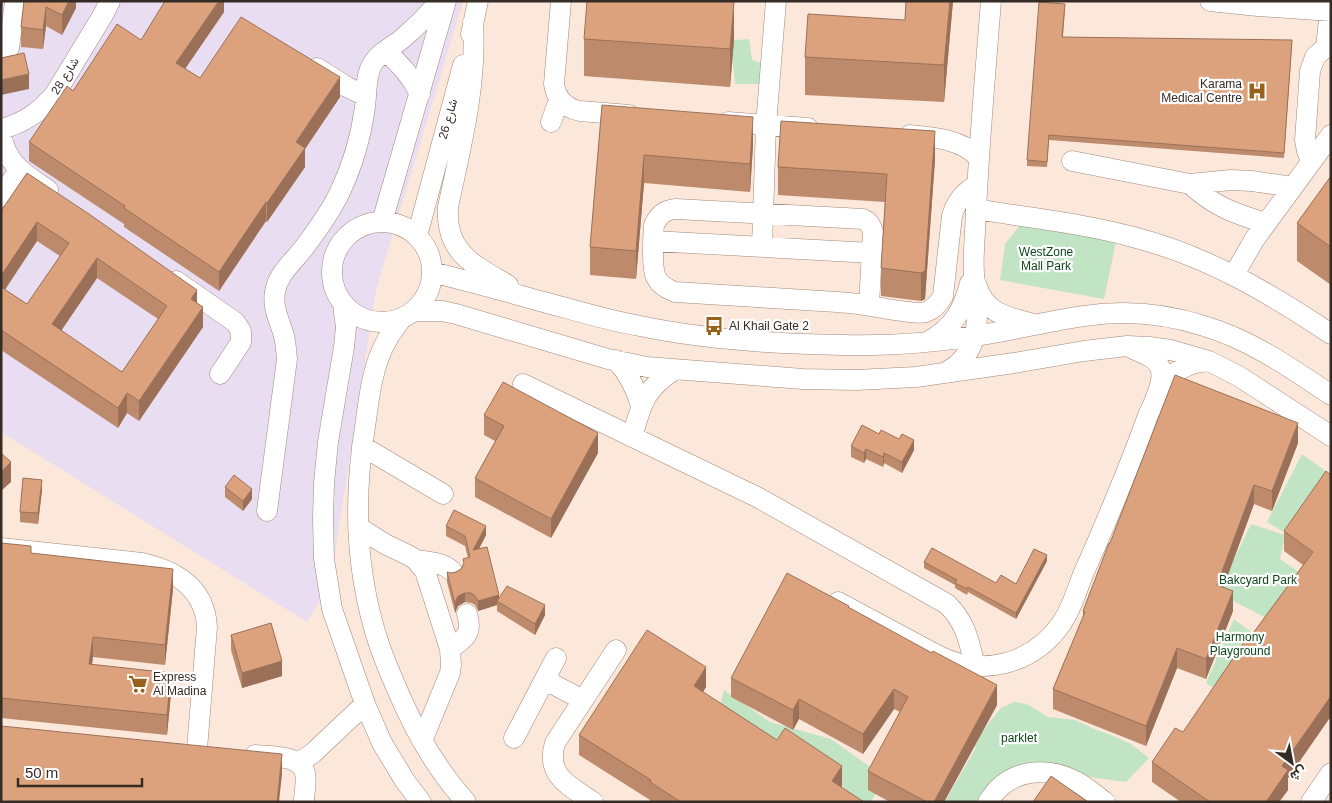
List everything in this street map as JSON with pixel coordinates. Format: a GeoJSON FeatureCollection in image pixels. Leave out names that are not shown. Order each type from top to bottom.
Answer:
{"type":"FeatureCollection","features":[{"type":"Feature","properties":{"kind":"street"},"geometry":{"type":"LineString","coordinates":[[1,58],[9,48],[15,1]]}},
{"type":"Feature","properties":{"kind":"street","name":"شارع 28"},"geometry":{"type":"LineString","coordinates":[[1,129],[25,120],[37,113],[46,104],[64,78],[110,1]]}},
{"type":"Feature","properties":{"kind":"street"},"geometry":{"type":"LineString","coordinates":[[267,511],[287,359],[284,335],[274,307],[275,290],[281,276],[323,222],[338,195],[350,167],[359,137],[369,69],[378,56],[415,28],[440,1]]}},
{"type":"Feature","properties":{"kind":"street"},"geometry":{"type":"LineString","coordinates":[[382,222],[446,1]]}},
{"type":"Feature","properties":{"kind":"street","name":"شارع 26"},"geometry":{"type":"LineString","coordinates":[[417,236],[478,1]]}},
{"type":"Feature","properties":{"kind":"street"},"geometry":{"type":"LineString","coordinates":[[561,1],[554,84],[559,100],[572,110],[648,116]]}},
{"type":"Feature","properties":{"kind":"street"},"geometry":{"type":"LineString","coordinates":[[762,247],[766,125],[776,1]]}},
{"type":"Feature","properties":{"kind":"street"},"geometry":{"type":"LineString","coordinates":[[945,372],[959,364],[968,352],[974,336],[977,319],[974,272],[977,185],[991,1]]}},
{"type":"Feature","properties":{"kind":"street"},"geometry":{"type":"LineString","coordinates":[[1210,1],[1330,11],[1328,51],[1315,57],[1310,71],[1305,140],[1311,162]]}},
{"type":"Feature","properties":{"kind":"street"},"geometry":{"type":"LineString","coordinates":[[473,22],[473,73],[462,141],[448,207],[449,228],[458,249],[473,265],[534,299]]}},
{"type":"Feature","properties":{"kind":"street"},"geometry":{"type":"LineString","coordinates":[[385,51],[402,66],[420,94]]}},
{"type":"Feature","properties":{"kind":"street"},"geometry":{"type":"LineString","coordinates":[[305,61],[347,87],[366,96]]}},
{"type":"Feature","properties":{"kind":"street"},"geometry":{"type":"LineString","coordinates":[[551,122],[559,100]]}},
{"type":"Feature","properties":{"kind":"street"},"geometry":{"type":"LineString","coordinates":[[707,120],[822,129]]}},
{"type":"Feature","properties":{"kind":"street"},"geometry":{"type":"LineString","coordinates":[[1,134],[6,151],[19,170],[66,203]]}},
{"type":"Feature","properties":{"kind":"street"},"geometry":{"type":"LineString","coordinates":[[888,134],[926,136],[952,142],[973,151],[979,158]]}},
{"type":"Feature","properties":{"kind":"street"},"geometry":{"type":"LineString","coordinates":[[1234,275],[1265,224],[1331,135]]}},
{"type":"Feature","properties":{"kind":"street"},"geometry":{"type":"LineString","coordinates":[[1072,161],[1190,184],[1238,180],[1292,187]]}},
{"type":"Feature","properties":{"kind":"street"},"geometry":{"type":"LineString","coordinates":[[1,197],[19,170]]}},
{"type":"Feature","properties":{"kind":"street"},"geometry":{"type":"LineString","coordinates":[[1190,184],[1220,206],[1265,224]]}},
{"type":"Feature","properties":{"kind":"street"},"geometry":{"type":"LineString","coordinates":[[868,305],[873,232],[868,222],[863,219],[856,217],[676,209],[662,213],[654,225],[653,271],[664,286],[675,292],[837,302],[919,313],[936,306],[943,296],[954,208],[968,190],[977,185]]}},
{"type":"Feature","properties":{"kind":"street"},"geometry":{"type":"LineString","coordinates":[[976,209],[1079,225],[1135,237],[1188,255],[1234,275],[1284,303],[1331,334]]}},
{"type":"Feature","properties":{"kind":"street"},"geometry":{"type":"LineString","coordinates":[[466,802],[452,786],[422,741],[410,718],[390,672],[367,601],[358,527],[362,446],[371,383],[387,339],[407,315],[422,303],[429,288],[432,272],[428,253],[417,236],[410,230],[382,222],[366,225],[352,232],[341,244],[334,258],[332,275],[335,290],[343,304],[353,313],[364,319],[376,322],[390,321],[407,315],[442,311],[647,367],[803,379],[856,380],[916,376],[1014,363],[1084,351],[1126,346],[1149,347],[1172,350],[1209,361],[1240,377],[1331,436]]}},
{"type":"Feature","properties":{"kind":"street"},"geometry":{"type":"LineString","coordinates":[[653,241],[872,253]]}},
{"type":"Feature","properties":{"kind":"street"},"geometry":{"type":"LineString","coordinates":[[162,271],[235,322],[241,331],[241,342],[220,374]]}},
{"type":"Feature","properties":{"kind":"street"},"geometry":{"type":"LineString","coordinates":[[432,272],[615,321],[676,333],[712,337],[846,345],[909,343],[974,336],[1108,313],[1158,316],[1206,326],[1249,344],[1287,365],[1331,395]]}},
{"type":"Feature","properties":{"kind":"street"},"geometry":{"type":"LineString","coordinates":[[928,341],[945,331],[958,316],[974,272]]}},
{"type":"Feature","properties":{"kind":"street"},"geometry":{"type":"LineString","coordinates":[[974,272],[981,297],[993,310],[1009,318],[1037,324]]}},
{"type":"Feature","properties":{"kind":"street"},"geometry":{"type":"LineString","coordinates":[[343,304],[346,327],[344,347],[329,432],[324,483],[324,559],[332,609],[365,704],[382,743],[405,781],[421,802]]}},
{"type":"Feature","properties":{"kind":"street"},"geometry":{"type":"LineString","coordinates":[[821,593],[944,659],[954,662],[975,666],[991,666],[1007,663],[1038,649],[1061,624],[1070,607],[1158,392],[1162,373],[1157,362],[1126,346]]}},
{"type":"Feature","properties":{"kind":"street"},"geometry":{"type":"LineString","coordinates":[[616,360],[634,385],[640,406]]}},
{"type":"Feature","properties":{"kind":"street"},"geometry":{"type":"LineString","coordinates":[[1158,392],[1163,384],[1176,372],[1192,364],[1209,361]]}},
{"type":"Feature","properties":{"kind":"street"},"geometry":{"type":"LineString","coordinates":[[632,437],[640,406],[646,396],[654,386],[674,370]]}},
{"type":"Feature","properties":{"kind":"street"},"geometry":{"type":"LineString","coordinates":[[523,384],[764,501],[947,604],[964,625],[968,634],[975,666]]}},
{"type":"Feature","properties":{"kind":"street"},"geometry":{"type":"LineString","coordinates":[[362,446],[443,494]]}},
{"type":"Feature","properties":{"kind":"street"},"geometry":{"type":"LineString","coordinates":[[358,527],[385,544],[410,556],[421,565],[428,578],[450,649],[452,665],[450,673],[422,741]]}},
{"type":"Feature","properties":{"kind":"street"},"geometry":{"type":"LineString","coordinates":[[1,548],[142,563],[165,569],[184,581],[199,598],[207,617],[207,750],[290,759],[299,763],[306,779],[304,802]]}},
{"type":"Feature","properties":{"kind":"street"},"geometry":{"type":"LineString","coordinates":[[416,560],[440,564],[452,571]]}},
{"type":"Feature","properties":{"kind":"street"},"geometry":{"type":"LineString","coordinates":[[450,649],[466,637],[469,624],[467,614]]}},
{"type":"Feature","properties":{"kind":"street"},"geometry":{"type":"LineString","coordinates":[[593,802],[560,779],[553,765],[552,758],[555,742],[616,650]]}},
{"type":"Feature","properties":{"kind":"street"},"geometry":{"type":"LineString","coordinates":[[514,738],[556,658]]}},
{"type":"Feature","properties":{"kind":"street"},"geometry":{"type":"LineString","coordinates":[[545,680],[583,700]]}},
{"type":"Feature","properties":{"kind":"street"},"geometry":{"type":"LineString","coordinates":[[299,763],[313,753],[365,704]]}},
{"type":"Feature","properties":{"kind":"street"},"geometry":{"type":"LineString","coordinates":[[988,802],[998,789],[1011,780],[1026,774],[1043,771],[1074,780],[1105,802]]}},
{"type":"Feature","properties":{"kind":"street"},"geometry":{"type":"LineString","coordinates":[[1311,802],[1331,773]]}},
{"type":"Feature","properties":{"kind":"shaded area"},"geometry":{"type":"Polygon","coordinates":[[[1,1],[463,1],[376,290],[330,584],[307,622],[1,432],[1,1]]]}},
{"type":"Feature","properties":{"kind":"green space"},"geometry":{"type":"Polygon","coordinates":[[[749,39],[752,60],[765,64],[763,84],[735,84],[733,64],[724,58],[725,41],[749,39]]]}},
{"type":"Feature","properties":{"kind":"green space","name":"WestZone Mall Park"},"geometry":{"type":"Polygon","coordinates":[[[1021,224],[1116,242],[1104,299],[1000,280],[1005,244],[1021,224]]]}},
{"type":"Feature","properties":{"kind":"green space"},"geometry":{"type":"Polygon","coordinates":[[[1302,454],[1331,475],[1287,534],[1267,522],[1302,454]]]}},
{"type":"Feature","properties":{"kind":"green space","name":"Bakcyard Park"},"geometry":{"type":"Polygon","coordinates":[[[1251,524],[1285,535],[1280,559],[1306,577],[1268,619],[1218,593],[1251,524]]]}},
{"type":"Feature","properties":{"kind":"green space","name":"Harmony Playground"},"geometry":{"type":"Polygon","coordinates":[[[1234,619],[1262,640],[1222,694],[1206,683],[1234,619]]]}},
{"type":"Feature","properties":{"kind":"green space"},"geometry":{"type":"Polygon","coordinates":[[[724,690],[770,722],[831,739],[884,777],[871,802],[860,802],[797,746],[768,743],[717,717],[724,690]]]}},
{"type":"Feature","properties":{"kind":"green space","name":"parklet"},"geometry":{"type":"Polygon","coordinates":[[[1014,702],[1027,704],[1048,717],[1075,720],[1131,744],[1149,758],[1126,782],[1046,771],[985,802],[945,802],[976,747],[972,744],[1001,708],[1014,702]]]}},
{"type":"Feature","properties":{"kind":"building"},"geometry":{"type":"Polygon","coordinates":[[[24,1],[69,1],[62,15],[46,7],[43,30],[21,27],[24,1]]]}},
{"type":"Feature","properties":{"kind":"building"},"geometry":{"type":"Polygon","coordinates":[[[165,1],[219,1],[176,63],[200,78],[241,17],[340,77],[296,142],[305,148],[219,272],[29,142],[67,86],[73,91],[117,24],[141,40],[165,1]]]}},
{"type":"Feature","properties":{"kind":"building"},"geometry":{"type":"Polygon","coordinates":[[[587,1],[734,2],[730,49],[584,39],[587,1]]]}},
{"type":"Feature","properties":{"kind":"building"},"geometry":{"type":"Polygon","coordinates":[[[906,1],[950,1],[944,65],[805,57],[808,14],[905,20],[906,1]]]}},
{"type":"Feature","properties":{"kind":"building"},"geometry":{"type":"Polygon","coordinates":[[[1039,2],[1065,4],[1062,37],[1292,40],[1284,153],[1049,135],[1047,162],[1027,160],[1039,2]]]}},
{"type":"Feature","properties":{"kind":"building"},"geometry":{"type":"Polygon","coordinates":[[[24,53],[29,74],[1,80],[1,58],[24,53]]]}},
{"type":"Feature","properties":{"kind":"building"},"geometry":{"type":"Polygon","coordinates":[[[602,105],[753,117],[750,164],[644,155],[636,251],[590,247],[602,105]]]}},
{"type":"Feature","properties":{"kind":"building"},"geometry":{"type":"Polygon","coordinates":[[[781,121],[935,131],[925,271],[921,273],[881,268],[887,174],[778,167],[781,121]]]}},
{"type":"Feature","properties":{"kind":"building"},"geometry":{"type":"Polygon","coordinates":[[[27,173],[197,290],[191,299],[203,307],[139,401],[127,393],[118,408],[1,330],[1,287],[27,304],[69,243],[37,222],[1,276],[1,211],[27,173]],[[97,258],[52,324],[122,372],[167,306],[97,258]]]}},
{"type":"Feature","properties":{"kind":"building"},"geometry":{"type":"Polygon","coordinates":[[[1331,176],[1331,247],[1297,223],[1331,176]]]}},
{"type":"Feature","properties":{"kind":"building"},"geometry":{"type":"Polygon","coordinates":[[[1175,375],[1298,423],[1272,491],[1254,485],[1217,585],[1233,591],[1206,659],[1177,648],[1146,726],[1053,689],[1085,612],[1083,611],[1175,375]]]}},
{"type":"Feature","properties":{"kind":"building"},"geometry":{"type":"Polygon","coordinates":[[[503,382],[598,433],[551,519],[475,478],[504,426],[484,415],[503,382]]]}},
{"type":"Feature","properties":{"kind":"building"},"geometry":{"type":"Polygon","coordinates":[[[862,425],[879,434],[881,430],[899,439],[902,434],[914,440],[902,462],[884,453],[883,457],[866,449],[864,453],[851,446],[862,425]]]}},
{"type":"Feature","properties":{"kind":"building"},"geometry":{"type":"Polygon","coordinates":[[[1,453],[11,462],[1,472],[1,453]]]}},
{"type":"Feature","properties":{"kind":"building"},"geometry":{"type":"Polygon","coordinates":[[[1326,471],[1331,475],[1331,696],[1282,766],[1288,770],[1266,802],[1210,802],[1152,762],[1175,728],[1183,732],[1249,635],[1251,636],[1313,552],[1284,531],[1326,471]]]}},
{"type":"Feature","properties":{"kind":"building"},"geometry":{"type":"Polygon","coordinates":[[[234,475],[252,489],[243,501],[225,487],[234,475]]]}},
{"type":"Feature","properties":{"kind":"building"},"geometry":{"type":"Polygon","coordinates":[[[23,478],[42,480],[38,513],[20,512],[23,478]]]}},
{"type":"Feature","properties":{"kind":"building"},"geometry":{"type":"Polygon","coordinates":[[[454,510],[486,526],[473,550],[487,547],[499,595],[478,601],[471,593],[465,593],[458,596],[455,603],[447,572],[456,572],[461,569],[464,563],[463,559],[470,557],[465,536],[446,526],[454,510]]]}},
{"type":"Feature","properties":{"kind":"building"},"geometry":{"type":"Polygon","coordinates":[[[1,543],[31,546],[31,553],[173,569],[165,645],[93,637],[89,664],[171,673],[167,715],[1,698],[1,543]]]}},
{"type":"Feature","properties":{"kind":"building"},"geometry":{"type":"Polygon","coordinates":[[[932,548],[996,583],[1001,575],[1016,584],[1034,549],[1047,555],[1016,613],[968,587],[967,589],[955,583],[957,580],[924,562],[932,548]]]}},
{"type":"Feature","properties":{"kind":"building"},"geometry":{"type":"Polygon","coordinates":[[[787,573],[932,653],[933,651],[997,685],[934,802],[927,802],[868,771],[908,697],[894,689],[863,734],[799,699],[793,710],[731,678],[787,573]]]}},
{"type":"Feature","properties":{"kind":"building"},"geometry":{"type":"Polygon","coordinates":[[[507,586],[545,605],[535,624],[497,601],[507,586]]]}},
{"type":"Feature","properties":{"kind":"building"},"geometry":{"type":"Polygon","coordinates":[[[271,623],[282,661],[242,673],[231,635],[271,623]]]}},
{"type":"Feature","properties":{"kind":"building"},"geometry":{"type":"Polygon","coordinates":[[[647,630],[706,667],[694,686],[777,740],[785,728],[842,766],[832,781],[864,802],[681,802],[650,782],[651,780],[579,735],[647,630]]]}},
{"type":"Feature","properties":{"kind":"building"},"geometry":{"type":"Polygon","coordinates":[[[1,726],[282,754],[277,802],[1,802],[1,726]]]}},
{"type":"Feature","properties":{"kind":"building"},"geometry":{"type":"Polygon","coordinates":[[[1051,776],[1088,802],[1033,802],[1051,776]]]}},
{"type":"Feature","properties":{"kind":"place","name":"Karama Medical Centre"},"geometry":{"type":"Point","coordinates":[1257,91]}},
{"type":"Feature","properties":{"kind":"place","name":"Al Khail Gate 2"},"geometry":{"type":"Point","coordinates":[714,326]}},
{"type":"Feature","properties":{"kind":"place","name":"Express Al Madina"},"geometry":{"type":"Point","coordinates":[138,684]}}]}
